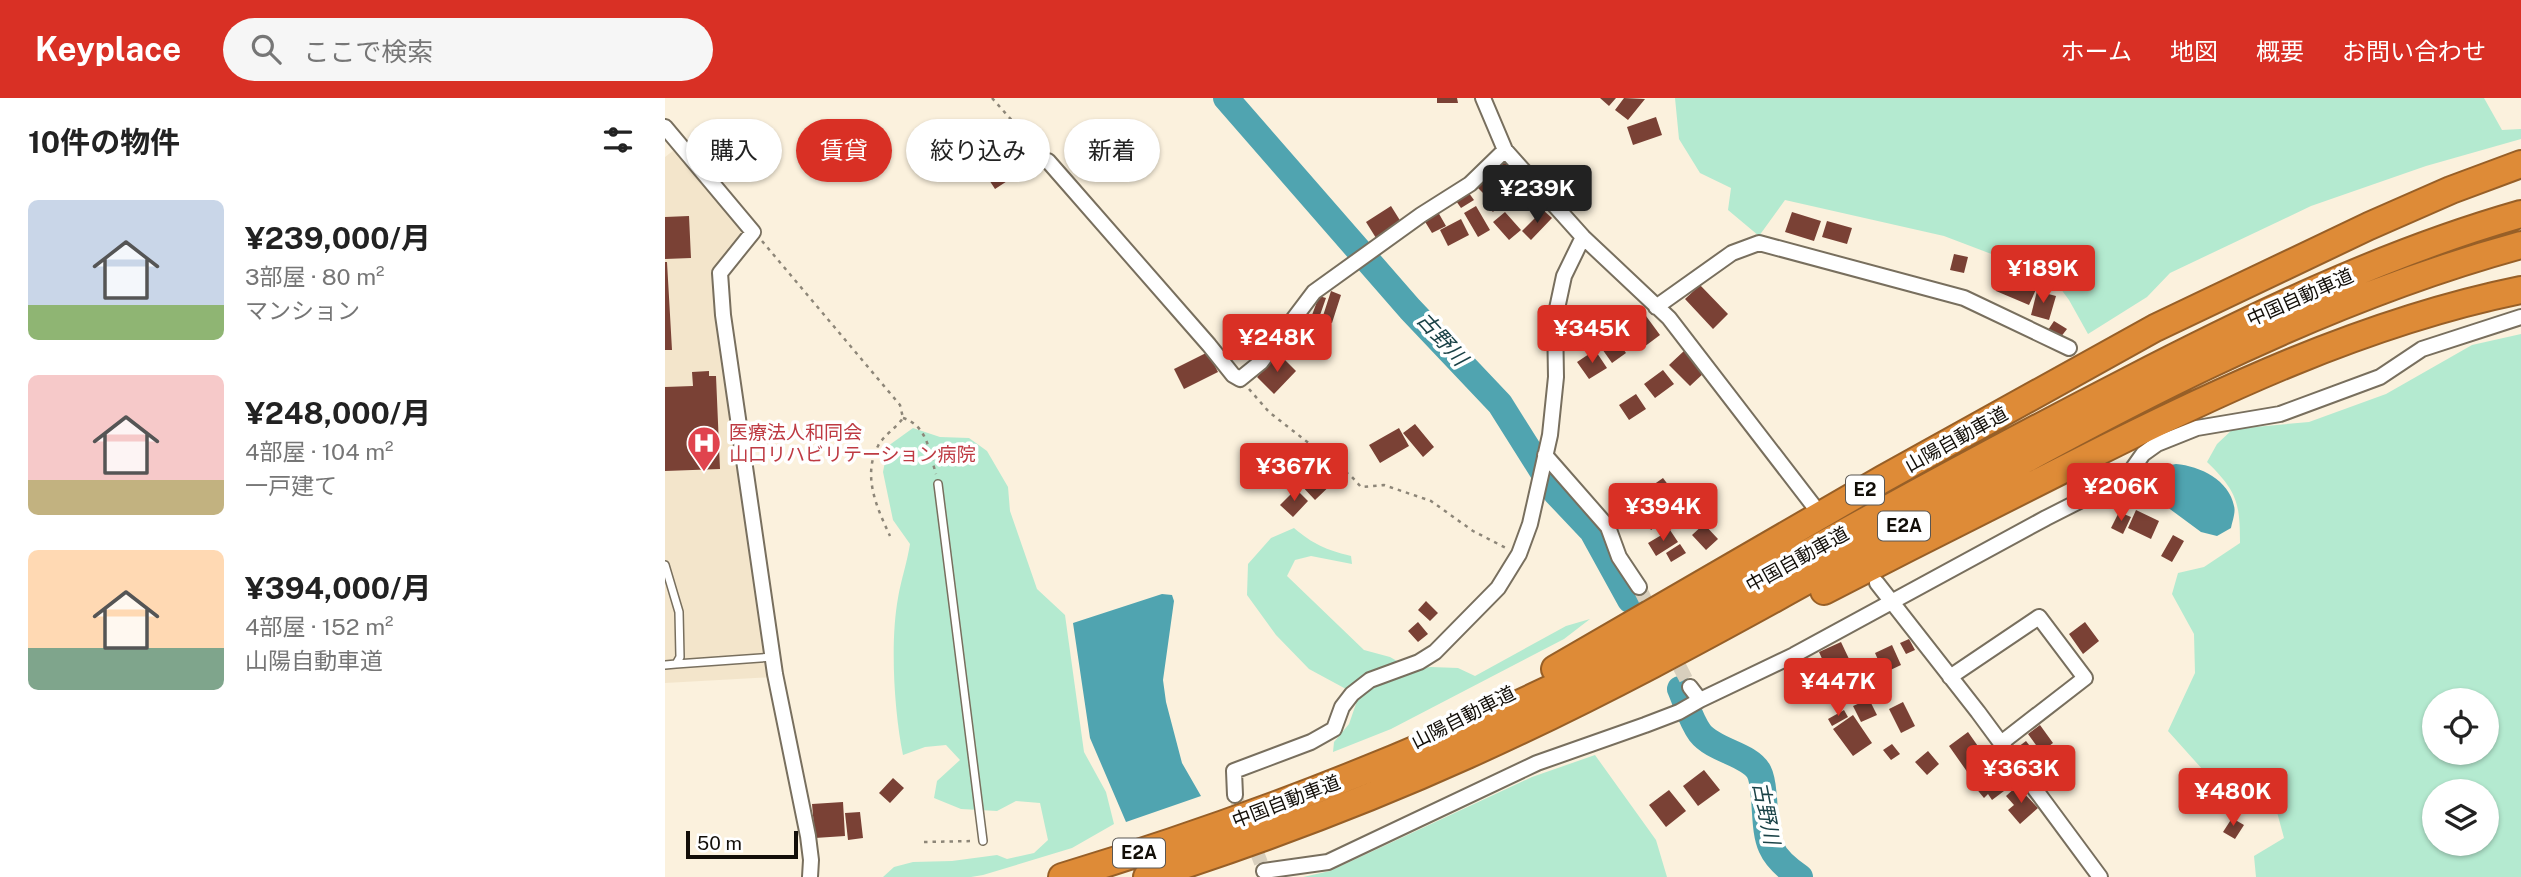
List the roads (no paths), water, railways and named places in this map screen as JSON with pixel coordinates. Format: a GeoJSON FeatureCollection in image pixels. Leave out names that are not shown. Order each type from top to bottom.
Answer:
{"type":"FeatureCollection","features":[{"type":"Feature","properties":{"kind":"highway","name":"山陽自動車道"},"geometry":{"type":"LineString","coordinates":[[1215,828],[1403,748],[1528,684],[1883,479],[2155,328],[2369,226],[2521,164]]}},
{"type":"Feature","properties":{"kind":"highway","name":"中国自動車道"},"geometry":{"type":"LineString","coordinates":[[1062,877],[1215,828],[1425,746],[1597,667],[1677,626],[1984,456],[2236,326],[2374,265],[2521,214]]}},
{"type":"Feature","properties":{"kind":"highway","name":"中国自動車道"},"geometry":{"type":"LineString","coordinates":[[1147,877],[1295,826],[1467,755],[1565,709],[1679,649],[2179,379],[2324,314],[2409,281],[2521,245]]}},
{"type":"Feature","properties":{"kind":"highway","name":"山陽自動車道"},"geometry":{"type":"LineString","coordinates":[[1295,826],[1397,790],[1567,720],[2192,405],[2322,350],[2405,322],[2521,290]]}},
{"type":"Feature","properties":{"kind":"street"},"geometry":{"type":"LineString","coordinates":[[1483,98],[1505,150],[1583,237],[1669,318],[1813,505]]}},
{"type":"Feature","properties":{"kind":"street"},"geometry":{"type":"LineString","coordinates":[[665,127],[753,232],[720,273],[723,315],[773,657],[808,836],[810,877]]}},
{"type":"Feature","properties":{"kind":"street"},"geometry":{"type":"LineString","coordinates":[[1050,163],[1233,375],[1240,379],[1261,362],[1314,292],[1470,184],[1505,150]]}},
{"type":"Feature","properties":{"kind":"street"},"geometry":{"type":"LineString","coordinates":[[1235,795],[1234,771],[1311,742],[1334,729],[1342,707],[1352,694],[1370,680],[1419,662],[1435,652],[1497,588],[1518,554],[1530,524],[1550,435],[1556,377],[1555,318],[1564,276],[1583,237]]}},
{"type":"Feature","properties":{"kind":"street"},"geometry":{"type":"LineString","coordinates":[[1656,307],[1733,253],[1759,243],[1964,298],[2069,348]]}},
{"type":"Feature","properties":{"kind":"street"},"geometry":{"type":"LineString","coordinates":[[1260,870],[1328,862],[1538,762],[1679,712],[1700,699],[1794,654],[2117,482],[2131,471],[2143,454],[2157,444],[2197,428],[2280,414],[2380,377],[2422,349],[2521,317]]}},
{"type":"Feature","properties":{"kind":"street"},"geometry":{"type":"LineString","coordinates":[[1545,455],[1608,527],[1619,557],[1639,587]]}},
{"type":"Feature","properties":{"kind":"street"},"geometry":{"type":"LineString","coordinates":[[1877,583],[2001,743],[2099,877]]}},
{"type":"Feature","properties":{"kind":"street"},"geometry":{"type":"LineString","coordinates":[[1950,677],[2039,617],[2085,678],[2001,743]]}},
{"type":"Feature","properties":{"kind":"street"},"geometry":{"type":"LineString","coordinates":[[1690,687],[1700,699]]}},
{"type":"Feature","properties":{"kind":"lane"},"geometry":{"type":"LineString","coordinates":[[938,484],[983,841]]}},
{"type":"Feature","properties":{"kind":"lane"},"geometry":{"type":"LineString","coordinates":[[665,565],[679,612],[680,657],[676,664]]}},
{"type":"Feature","properties":{"kind":"lane"},"geometry":{"type":"LineString","coordinates":[[665,665],[773,657]]}},
{"type":"Feature","properties":{"kind":"water"},"geometry":{"type":"Polygon","coordinates":[[[2176,464],[2204,471],[2220,482],[2231,497],[2234,508],[2231,528],[2217,536],[2201,532],[2159,501],[2154,485],[2157,476],[2165,466],[2176,464]]]}},
{"type":"Feature","properties":{"kind":"water"},"geometry":{"type":"Polygon","coordinates":[[[1162,594],[1172,595],[1174,601],[1163,680],[1166,702],[1182,763],[1201,796],[1126,822],[1090,738],[1073,623],[1162,594]]]}},
{"type":"Feature","properties":{"kind":"waterway","name":"古野川"},"geometry":{"type":"LineString","coordinates":[[1226,98],[1410,309],[1500,404],[1556,493],[1592,531],[1630,600]]}},
{"type":"Feature","properties":{"kind":"waterway","name":"古野川"},"geometry":{"type":"LineString","coordinates":[[1680,689],[1700,733],[1714,744],[1748,761],[1759,772],[1770,844],[1780,860],[1800,877]]}},
{"type":"Feature","properties":{"kind":"tunnel"},"geometry":{"type":"LineString","coordinates":[[1639,587],[1654,617]]}},
{"type":"Feature","properties":{"kind":"tunnel"},"geometry":{"type":"LineString","coordinates":[[1670,648],[1690,687]]}},
{"type":"Feature","properties":{"kind":"tunnel"},"geometry":{"type":"LineString","coordinates":[[1235,795],[1261,863]]}},
{"type":"Feature","properties":{"kind":"place","name":"医療法人和同会 山口リハビリテーション病院"},"geometry":{"type":"Point","coordinates":[704,473]}}]}
